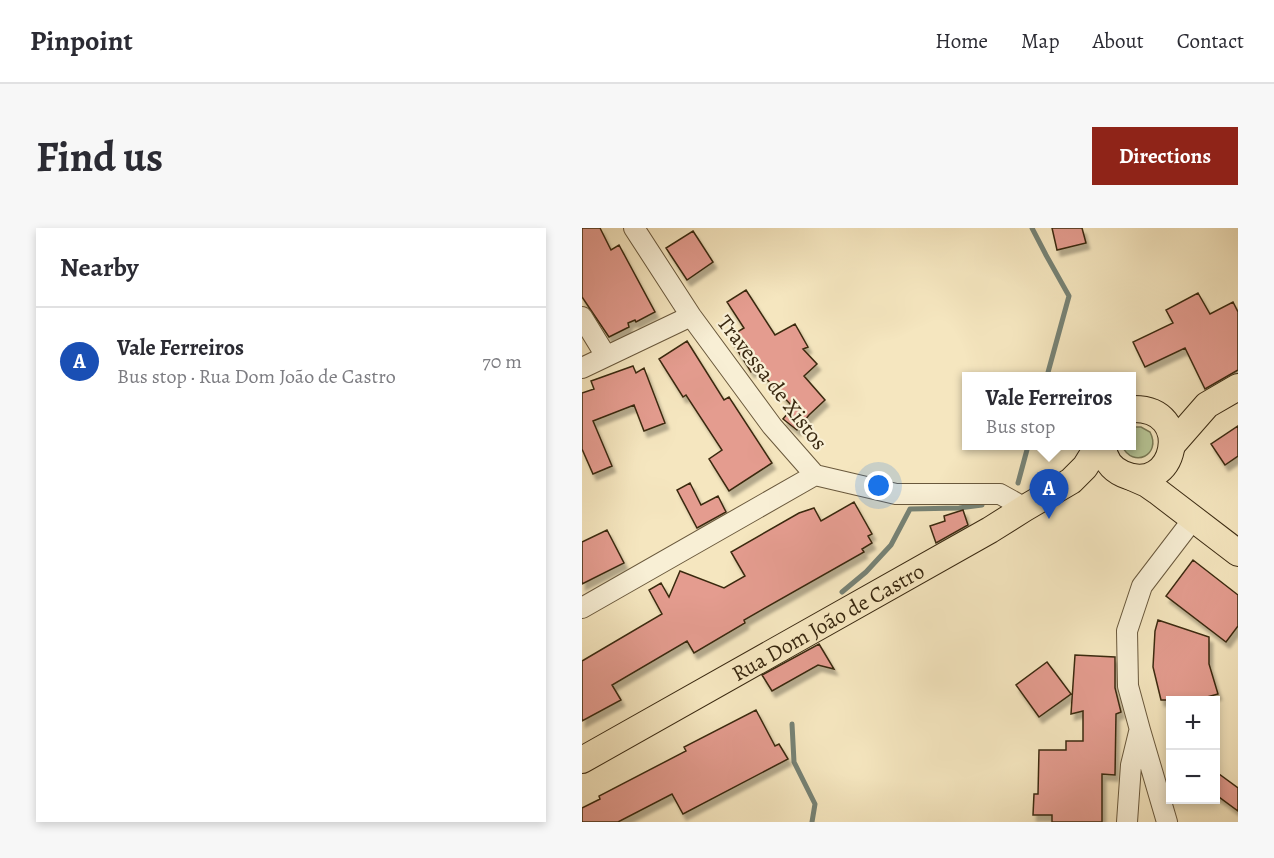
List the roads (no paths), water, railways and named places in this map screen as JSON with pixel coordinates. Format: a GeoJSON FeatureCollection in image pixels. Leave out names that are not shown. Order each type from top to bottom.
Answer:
{"type":"FeatureCollection","features":[{"type":"Feature","properties":{"kind":"main road"},"geometry":{"type":"LineString","coordinates":[[1142,410],[1174,412],[1207,405],[1238,387]]}},
{"type":"Feature","properties":{"kind":"main road","name":"Rua Dom João de Castro"},"geometry":{"type":"LineString","coordinates":[[1071,481],[1094,475],[1143,477],[1152,475],[1165,464],[1171,451],[1207,405]]}},
{"type":"Feature","properties":{"kind":"main road"},"geometry":{"type":"LineString","coordinates":[[1142,410],[1162,418],[1169,427],[1178,484],[1194,518]]}},
{"type":"Feature","properties":{"kind":"main road","name":"Rua Dom João de Castro"},"geometry":{"type":"LineString","coordinates":[[582,760],[980,536],[1071,481],[1085,467],[1096,450]]}},
{"type":"Feature","properties":{"kind":"main road"},"geometry":{"type":"LineString","coordinates":[[1104,450],[1107,460],[1125,475],[1147,484],[1238,553]]}},
{"type":"Feature","properties":{"kind":"street","name":"Travessa de Xistos"},"geometry":{"type":"LineString","coordinates":[[634,228],[691,316],[772,426],[815,474],[896,494],[1000,494],[1025,508]]}},
{"type":"Feature","properties":{"kind":"street"},"geometry":{"type":"LineString","coordinates":[[582,368],[691,316]]}},
{"type":"Feature","properties":{"kind":"street"},"geometry":{"type":"LineString","coordinates":[[582,317],[606,356]]}},
{"type":"Feature","properties":{"kind":"street"},"geometry":{"type":"LineString","coordinates":[[582,608],[815,474]]}},
{"type":"Feature","properties":{"kind":"street"},"geometry":{"type":"LineString","coordinates":[[1167,822],[1128,686],[1127,631],[1142,586],[1194,518]]}},
{"type":"Feature","properties":{"kind":"street"},"geometry":{"type":"LineString","coordinates":[[1127,822],[1131,765],[1140,730]]}},
{"type":"Feature","properties":{"kind":"waterway"},"geometry":{"type":"LineString","coordinates":[[1032,228],[1069,296],[1048,372]]}},
{"type":"Feature","properties":{"kind":"waterway"},"geometry":{"type":"LineString","coordinates":[[1018,483],[1027,450]]}},
{"type":"Feature","properties":{"kind":"waterway"},"geometry":{"type":"LineString","coordinates":[[842,592],[866,572],[891,545],[910,509],[982,505]]}},
{"type":"Feature","properties":{"kind":"waterway"},"geometry":{"type":"LineString","coordinates":[[792,724],[794,762],[815,804],[812,822]]}},
{"type":"Feature","properties":{"kind":"place","name":"Vale Ferreiros"},"geometry":{"type":"Point","coordinates":[1049,519]}}]}
